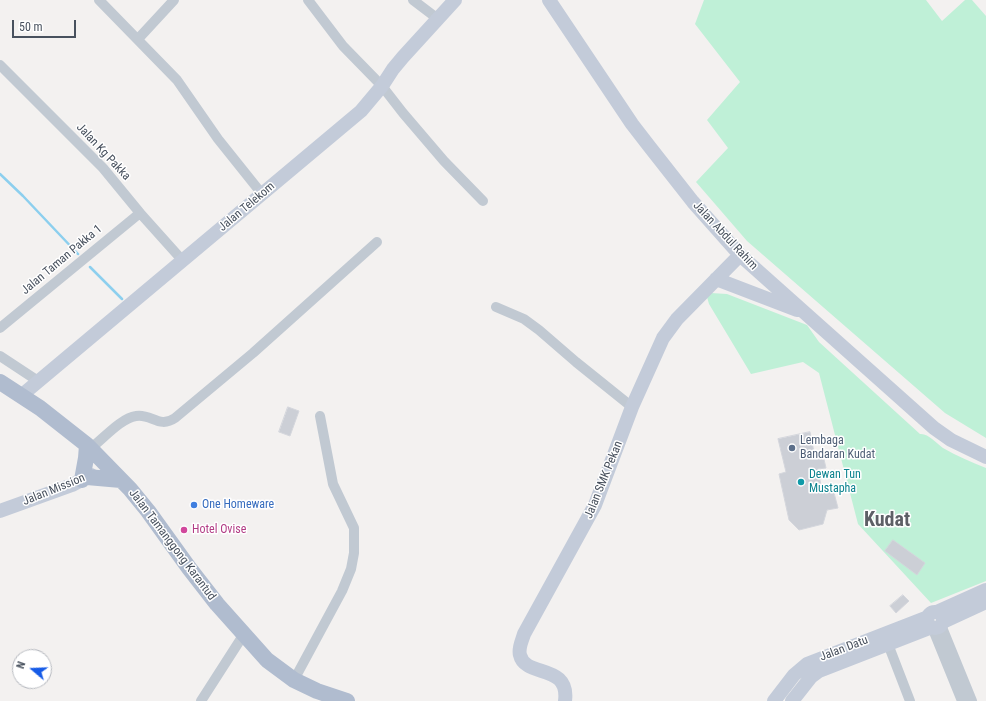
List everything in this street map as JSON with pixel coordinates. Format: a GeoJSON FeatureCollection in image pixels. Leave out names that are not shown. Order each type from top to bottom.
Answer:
{"type":"FeatureCollection","features":[{"type":"Feature","properties":{"kind":"main road","name":"Jalan Tamanggong Karantud"},"geometry":{"type":"LineString","coordinates":[[0,382],[22,395],[89,447],[121,480],[148,510],[189,568],[217,604],[267,660],[294,680],[317,691],[347,701]]}},
{"type":"Feature","properties":{"kind":"main road"},"geometry":{"type":"LineString","coordinates":[[89,447],[86,458],[84,478],[121,480]]}},
{"type":"Feature","properties":{"kind":"street"},"geometry":{"type":"LineString","coordinates":[[99,0],[183,87],[218,139],[262,194]]}},
{"type":"Feature","properties":{"kind":"street"},"geometry":{"type":"LineString","coordinates":[[138,39],[174,0]]}},
{"type":"Feature","properties":{"kind":"street"},"geometry":{"type":"LineString","coordinates":[[308,0],[343,46],[382,86],[444,161],[483,201]]}},
{"type":"Feature","properties":{"kind":"street"},"geometry":{"type":"LineString","coordinates":[[413,0],[438,19]]}},
{"type":"Feature","properties":{"kind":"street","name":"Jalan Telekom"},"geometry":{"type":"LineString","coordinates":[[22,395],[361,111],[382,86],[402,57],[455,0]]}},
{"type":"Feature","properties":{"kind":"street","name":"Jalan Abdul Rahim"},"geometry":{"type":"LineString","coordinates":[[549,0],[632,124],[681,187],[740,255],[934,428],[951,440],[986,457]]}},
{"type":"Feature","properties":{"kind":"street","name":"Jalan Kg Pakka"},"geometry":{"type":"LineString","coordinates":[[0,65],[103,168],[140,213],[183,261]]}},
{"type":"Feature","properties":{"kind":"street","name":"Jalan Taman Pakka 1"},"geometry":{"type":"LineString","coordinates":[[0,328],[140,213]]}},
{"type":"Feature","properties":{"kind":"street"},"geometry":{"type":"LineString","coordinates":[[89,447],[123,421],[134,416],[145,416],[159,422],[170,421],[175,418],[253,353],[377,242]]}},
{"type":"Feature","properties":{"kind":"street","name":"Jalan SMK Pekan"},"geometry":{"type":"LineString","coordinates":[[565,701],[565,687],[558,678],[522,661],[520,649],[527,628],[595,506],[632,407],[663,338],[677,319],[740,255]]}},
{"type":"Feature","properties":{"kind":"street"},"geometry":{"type":"LineString","coordinates":[[716,279],[805,314]]}},
{"type":"Feature","properties":{"kind":"street"},"geometry":{"type":"LineString","coordinates":[[496,307],[524,319],[540,330],[576,362],[632,407]]}},
{"type":"Feature","properties":{"kind":"street"},"geometry":{"type":"LineString","coordinates":[[0,356],[38,381]]}},
{"type":"Feature","properties":{"kind":"street"},"geometry":{"type":"LineString","coordinates":[[294,680],[342,591],[351,568],[354,553],[354,528],[332,484],[320,416]]}},
{"type":"Feature","properties":{"kind":"street","name":"Jalan Mission"},"geometry":{"type":"LineString","coordinates":[[0,511],[50,493],[108,467]]}},
{"type":"Feature","properties":{"kind":"street","name":"Jalan Datu"},"geometry":{"type":"LineString","coordinates":[[774,701],[794,675],[807,664],[936,620],[986,600]]}},
{"type":"Feature","properties":{"kind":"street"},"geometry":{"type":"LineString","coordinates":[[936,620],[962,701]]}},
{"type":"Feature","properties":{"kind":"street"},"geometry":{"type":"LineString","coordinates":[[936,620],[972,701]]}},
{"type":"Feature","properties":{"kind":"street","name":"Jalan Datu"},"geometry":{"type":"LineString","coordinates":[[792,701],[811,677],[820,671],[888,644],[936,620]]}},
{"type":"Feature","properties":{"kind":"street"},"geometry":{"type":"LineString","coordinates":[[201,701],[244,634]]}},
{"type":"Feature","properties":{"kind":"street"},"geometry":{"type":"LineString","coordinates":[[888,644],[910,701]]}},
{"type":"Feature","properties":{"kind":"green space"},"geometry":{"type":"Polygon","coordinates":[[[704,0],[926,0],[942,21],[965,0],[972,0],[986,16],[986,438],[945,413],[747,241],[696,182],[728,148],[707,120],[740,82],[695,24],[704,0]]]}},
{"type":"Feature","properties":{"kind":"green space"},"geometry":{"type":"Polygon","coordinates":[[[711,293],[727,294],[807,325],[819,342],[920,434],[926,435],[943,448],[954,454],[986,468],[986,581],[931,603],[858,524],[819,373],[803,362],[751,374],[709,304],[707,297],[711,293]]]}},
{"type":"Feature","properties":{"kind":"building"},"geometry":{"type":"Polygon","coordinates":[[[288,407],[299,411],[290,436],[279,432],[288,407]]]}},
{"type":"Feature","properties":{"kind":"building","name":"Dewan Tun Mustapha"},"geometry":{"type":"Polygon","coordinates":[[[810,432],[815,457],[823,455],[826,468],[818,469],[822,491],[833,489],[838,508],[827,510],[823,524],[799,530],[789,520],[779,474],[786,472],[778,439],[810,432]]]}},
{"type":"Feature","properties":{"kind":"building"},"geometry":{"type":"Polygon","coordinates":[[[893,540],[925,563],[917,575],[885,551],[893,540]]]}},
{"type":"Feature","properties":{"kind":"building"},"geometry":{"type":"Polygon","coordinates":[[[903,595],[909,601],[896,613],[890,606],[903,595]]]}},
{"type":"Feature","properties":{"kind":"waterway"},"geometry":{"type":"LineString","coordinates":[[0,174],[78,254]]}},
{"type":"Feature","properties":{"kind":"waterway"},"geometry":{"type":"LineString","coordinates":[[90,267],[122,299]]}},
{"type":"Feature","properties":{"kind":"place","name":"Lembaga Bandaran Kudat"},"geometry":{"type":"Point","coordinates":[792,448]}},
{"type":"Feature","properties":{"kind":"place","name":"Dewan Tun Mustapha"},"geometry":{"type":"Point","coordinates":[801,482]}},
{"type":"Feature","properties":{"kind":"place","name":"One Homeware"},"geometry":{"type":"Point","coordinates":[194,505]}},
{"type":"Feature","properties":{"kind":"place","name":"Hotel Ovise"},"geometry":{"type":"Point","coordinates":[184,530]}},
{"type":"Feature","properties":{"kind":"district","name":"Kudat"},"geometry":{"type":"Point","coordinates":[887,521]}}]}
